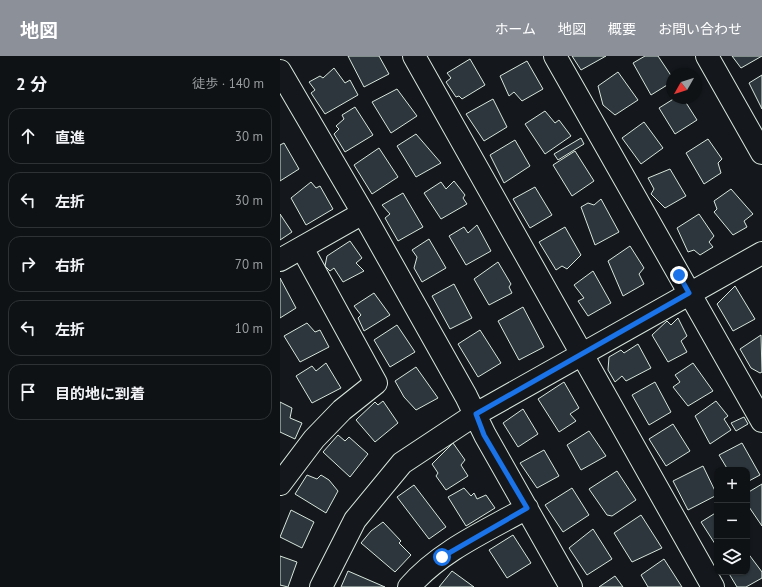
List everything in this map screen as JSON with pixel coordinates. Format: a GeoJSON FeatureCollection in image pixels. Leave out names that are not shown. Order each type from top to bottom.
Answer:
{"type":"FeatureCollection","features":[{"type":"Feature","properties":{"kind":"street"},"geometry":{"type":"LineString","coordinates":[[414,56],[713,587]]}},
{"type":"Feature","properties":{"kind":"street"},"geometry":{"type":"LineString","coordinates":[[555,56],[762,421]]}},
{"type":"Feature","properties":{"kind":"street"},"geometry":{"type":"LineString","coordinates":[[707,56],[762,153]]}},
{"type":"Feature","properties":{"kind":"street"},"geometry":{"type":"LineString","coordinates":[[280,71],[363,213],[476,414],[484,435],[571,587]]}},
{"type":"Feature","properties":{"kind":"street"},"geometry":{"type":"LineString","coordinates":[[280,260],[363,213]]}},
{"type":"Feature","properties":{"kind":"street"},"geometry":{"type":"LineString","coordinates":[[280,484],[319,434],[342,410],[376,383],[302,248]]}},
{"type":"Feature","properties":{"kind":"street"},"geometry":{"type":"LineString","coordinates":[[321,587],[355,520],[402,463],[476,414],[762,253]]}},
{"type":"Feature","properties":{"kind":"street"},"geometry":{"type":"LineString","coordinates":[[409,587],[427,567],[527,508]]}},
{"type":"Feature","properties":{"kind":"building"},"geometry":{"type":"Polygon","coordinates":[[[348,56],[379,56],[389,74],[364,87],[348,56]]]}},
{"type":"Feature","properties":{"kind":"building"},"geometry":{"type":"Polygon","coordinates":[[[572,56],[606,56],[581,70],[572,56]]]}},
{"type":"Feature","properties":{"kind":"building"},"geometry":{"type":"Polygon","coordinates":[[[645,56],[658,56],[666,68],[666,86],[651,95],[633,63],[645,56]]]}},
{"type":"Feature","properties":{"kind":"building"},"geometry":{"type":"Polygon","coordinates":[[[732,56],[762,56],[741,68],[732,56]]]}},
{"type":"Feature","properties":{"kind":"building"},"geometry":{"type":"Polygon","coordinates":[[[470,59],[485,85],[462,99],[459,96],[456,97],[446,82],[451,78],[447,73],[470,59]]]}},
{"type":"Feature","properties":{"kind":"building"},"geometry":{"type":"Polygon","coordinates":[[[527,61],[543,89],[522,101],[514,92],[509,96],[500,76],[527,61]]]}},
{"type":"Feature","properties":{"kind":"building"},"geometry":{"type":"Polygon","coordinates":[[[334,68],[345,83],[350,80],[358,95],[325,114],[311,93],[315,90],[309,82],[320,76],[323,78],[334,68]]]}},
{"type":"Feature","properties":{"kind":"building"},"geometry":{"type":"Polygon","coordinates":[[[618,72],[638,100],[615,115],[603,105],[598,86],[618,72]]]}},
{"type":"Feature","properties":{"kind":"building"},"geometry":{"type":"Polygon","coordinates":[[[762,75],[762,109],[749,83],[762,75]]]}},
{"type":"Feature","properties":{"kind":"building"},"geometry":{"type":"Polygon","coordinates":[[[397,89],[417,116],[391,133],[372,102],[397,89]]]}},
{"type":"Feature","properties":{"kind":"building"},"geometry":{"type":"Polygon","coordinates":[[[493,99],[507,127],[484,141],[466,114],[493,99]]]}},
{"type":"Feature","properties":{"kind":"building"},"geometry":{"type":"Polygon","coordinates":[[[666,104],[687,104],[697,120],[675,134],[659,108],[666,104]]]}},
{"type":"Feature","properties":{"kind":"building"},"geometry":{"type":"Polygon","coordinates":[[[355,107],[373,135],[345,152],[334,134],[339,129],[336,126],[344,119],[342,115],[355,107]]]}},
{"type":"Feature","properties":{"kind":"building"},"geometry":{"type":"Polygon","coordinates":[[[545,111],[555,123],[559,120],[571,136],[545,154],[525,124],[545,111]]]}},
{"type":"Feature","properties":{"kind":"building"},"geometry":{"type":"Polygon","coordinates":[[[644,122],[663,148],[641,164],[622,138],[644,122]]]}},
{"type":"Feature","properties":{"kind":"building"},"geometry":{"type":"Polygon","coordinates":[[[416,134],[441,163],[416,177],[397,146],[416,134]]]}},
{"type":"Feature","properties":{"kind":"building"},"geometry":{"type":"Polygon","coordinates":[[[581,138],[584,144],[558,160],[554,154],[581,138]]]}},
{"type":"Feature","properties":{"kind":"building"},"geometry":{"type":"Polygon","coordinates":[[[708,139],[722,159],[718,163],[721,173],[704,184],[686,153],[708,139]]]}},
{"type":"Feature","properties":{"kind":"building"},"geometry":{"type":"Polygon","coordinates":[[[515,140],[530,166],[504,183],[490,155],[515,140]]]}},
{"type":"Feature","properties":{"kind":"building"},"geometry":{"type":"Polygon","coordinates":[[[284,143],[299,169],[280,181],[280,145],[284,143]]]}},
{"type":"Feature","properties":{"kind":"building"},"geometry":{"type":"Polygon","coordinates":[[[379,148],[398,177],[372,194],[354,165],[379,148]]]}},
{"type":"Feature","properties":{"kind":"building"},"geometry":{"type":"Polygon","coordinates":[[[575,151],[594,181],[572,196],[553,165],[575,151]]]}},
{"type":"Feature","properties":{"kind":"building"},"geometry":{"type":"Polygon","coordinates":[[[670,169],[686,196],[665,208],[651,194],[654,189],[648,178],[670,169]]]}},
{"type":"Feature","properties":{"kind":"building"},"geometry":{"type":"Polygon","coordinates":[[[454,181],[465,195],[463,198],[467,204],[441,219],[424,193],[441,182],[446,189],[454,181]]]}},
{"type":"Feature","properties":{"kind":"building"},"geometry":{"type":"Polygon","coordinates":[[[311,182],[316,188],[320,186],[333,209],[306,225],[291,198],[311,182]]]}},
{"type":"Feature","properties":{"kind":"building"},"geometry":{"type":"Polygon","coordinates":[[[535,187],[552,215],[530,228],[513,199],[535,187]]]}},
{"type":"Feature","properties":{"kind":"building"},"geometry":{"type":"Polygon","coordinates":[[[731,189],[753,214],[744,221],[747,227],[733,235],[714,212],[717,209],[714,201],[731,189]]]}},
{"type":"Feature","properties":{"kind":"building"},"geometry":{"type":"Polygon","coordinates":[[[403,193],[423,227],[398,241],[385,218],[390,214],[382,205],[403,193]]]}},
{"type":"Feature","properties":{"kind":"building"},"geometry":{"type":"Polygon","coordinates":[[[601,199],[619,232],[595,245],[581,207],[588,203],[594,205],[601,199]]]}},
{"type":"Feature","properties":{"kind":"building"},"geometry":{"type":"Polygon","coordinates":[[[280,214],[292,232],[280,240],[280,214]]]}},
{"type":"Feature","properties":{"kind":"building"},"geometry":{"type":"Polygon","coordinates":[[[699,214],[714,236],[709,242],[713,247],[700,255],[694,250],[688,252],[677,228],[699,214]]]}},
{"type":"Feature","properties":{"kind":"building"},"geometry":{"type":"Polygon","coordinates":[[[477,225],[491,251],[466,265],[449,236],[464,227],[468,233],[477,225]]]}},
{"type":"Feature","properties":{"kind":"building"},"geometry":{"type":"Polygon","coordinates":[[[565,227],[581,255],[567,269],[562,266],[556,270],[539,242],[565,227]]]}},
{"type":"Feature","properties":{"kind":"building"},"geometry":{"type":"Polygon","coordinates":[[[429,239],[446,268],[422,282],[414,268],[417,257],[412,250],[429,239]]]}},
{"type":"Feature","properties":{"kind":"building"},"geometry":{"type":"Polygon","coordinates":[[[350,241],[362,258],[356,263],[364,271],[343,282],[334,268],[330,271],[325,266],[327,256],[350,241]]]}},
{"type":"Feature","properties":{"kind":"building"},"geometry":{"type":"Polygon","coordinates":[[[630,246],[644,268],[639,274],[644,284],[623,296],[608,261],[630,246]]]}},
{"type":"Feature","properties":{"kind":"building"},"geometry":{"type":"Polygon","coordinates":[[[498,262],[511,284],[509,287],[512,293],[489,305],[474,279],[498,262]]]}},
{"type":"Feature","properties":{"kind":"building"},"geometry":{"type":"Polygon","coordinates":[[[593,271],[611,303],[588,316],[578,301],[584,298],[574,285],[593,271]]]}},
{"type":"Feature","properties":{"kind":"building"},"geometry":{"type":"Polygon","coordinates":[[[280,278],[296,308],[280,318],[280,278]]]}},
{"type":"Feature","properties":{"kind":"building"},"geometry":{"type":"Polygon","coordinates":[[[454,284],[472,318],[450,329],[432,296],[454,284]]]}},
{"type":"Feature","properties":{"kind":"building"},"geometry":{"type":"Polygon","coordinates":[[[735,286],[755,319],[733,331],[717,304],[735,286]]]}},
{"type":"Feature","properties":{"kind":"building"},"geometry":{"type":"Polygon","coordinates":[[[374,293],[390,315],[364,331],[358,318],[361,315],[354,306],[374,293]]]}},
{"type":"Feature","properties":{"kind":"building"},"geometry":{"type":"Polygon","coordinates":[[[523,307],[544,347],[519,360],[498,321],[523,307]]]}},
{"type":"Feature","properties":{"kind":"building"},"geometry":{"type":"Polygon","coordinates":[[[678,318],[687,336],[681,341],[687,352],[668,362],[652,335],[667,321],[671,325],[678,318]]]}},
{"type":"Feature","properties":{"kind":"building"},"geometry":{"type":"Polygon","coordinates":[[[307,323],[315,332],[320,330],[329,347],[300,362],[284,336],[307,323]]]}},
{"type":"Feature","properties":{"kind":"building"},"geometry":{"type":"Polygon","coordinates":[[[397,325],[415,352],[390,367],[374,340],[397,325]]]}},
{"type":"Feature","properties":{"kind":"building"},"geometry":{"type":"Polygon","coordinates":[[[480,330],[501,363],[478,377],[458,344],[480,330]]]}},
{"type":"Feature","properties":{"kind":"building"},"geometry":{"type":"Polygon","coordinates":[[[761,335],[762,372],[760,373],[751,368],[740,349],[761,335]]]}},
{"type":"Feature","properties":{"kind":"building"},"geometry":{"type":"Polygon","coordinates":[[[638,344],[651,368],[626,381],[622,376],[615,382],[608,370],[609,357],[621,350],[624,353],[638,344]]]}},
{"type":"Feature","properties":{"kind":"building"},"geometry":{"type":"Polygon","coordinates":[[[326,363],[341,388],[312,403],[296,376],[312,366],[316,371],[326,363]]]}},
{"type":"Feature","properties":{"kind":"building"},"geometry":{"type":"Polygon","coordinates":[[[693,363],[713,391],[688,406],[673,387],[680,382],[675,375],[693,363]]]}},
{"type":"Feature","properties":{"kind":"building"},"geometry":{"type":"Polygon","coordinates":[[[416,367],[438,398],[416,410],[404,397],[395,381],[416,367]]]}},
{"type":"Feature","properties":{"kind":"building"},"geometry":{"type":"Polygon","coordinates":[[[564,382],[579,408],[570,414],[576,421],[559,432],[538,399],[564,382]]]}},
{"type":"Feature","properties":{"kind":"building"},"geometry":{"type":"Polygon","coordinates":[[[655,382],[671,412],[649,425],[632,395],[655,382]]]}},
{"type":"Feature","properties":{"kind":"building"},"geometry":{"type":"Polygon","coordinates":[[[383,401],[398,423],[375,442],[356,420],[375,402],[378,405],[383,401]]]}},
{"type":"Feature","properties":{"kind":"building"},"geometry":{"type":"Polygon","coordinates":[[[716,401],[728,416],[724,419],[731,430],[710,444],[695,416],[716,401]]]}},
{"type":"Feature","properties":{"kind":"building"},"geometry":{"type":"Polygon","coordinates":[[[280,402],[292,408],[290,418],[302,423],[295,439],[280,432],[280,402]]]}},
{"type":"Feature","properties":{"kind":"building"},"geometry":{"type":"Polygon","coordinates":[[[523,409],[538,434],[518,447],[503,423],[523,409]]]}},
{"type":"Feature","properties":{"kind":"building"},"geometry":{"type":"Polygon","coordinates":[[[744,417],[748,424],[736,431],[731,423],[744,417]]]}},
{"type":"Feature","properties":{"kind":"building"},"geometry":{"type":"Polygon","coordinates":[[[673,424],[690,451],[666,466],[649,439],[673,424]]]}},
{"type":"Feature","properties":{"kind":"building"},"geometry":{"type":"Polygon","coordinates":[[[589,431],[606,456],[581,470],[567,445],[589,431]]]}},
{"type":"Feature","properties":{"kind":"building"},"geometry":{"type":"Polygon","coordinates":[[[338,435],[345,441],[349,437],[368,454],[350,477],[323,452],[338,435]]]}},
{"type":"Feature","properties":{"kind":"building"},"geometry":{"type":"Polygon","coordinates":[[[453,443],[465,460],[461,465],[468,476],[446,490],[436,476],[438,473],[432,464],[453,443]]]}},
{"type":"Feature","properties":{"kind":"building"},"geometry":{"type":"Polygon","coordinates":[[[742,443],[760,475],[750,480],[750,467],[726,467],[719,455],[742,443]]]}},
{"type":"Feature","properties":{"kind":"building"},"geometry":{"type":"Polygon","coordinates":[[[544,450],[559,476],[537,488],[520,463],[544,450]]]}},
{"type":"Feature","properties":{"kind":"building"},"geometry":{"type":"Polygon","coordinates":[[[703,466],[714,489],[714,497],[688,510],[673,481],[703,466]]]}},
{"type":"Feature","properties":{"kind":"building"},"geometry":{"type":"Polygon","coordinates":[[[617,471],[636,500],[612,516],[607,515],[589,489],[617,471]]]}},
{"type":"Feature","properties":{"kind":"building"},"geometry":{"type":"Polygon","coordinates":[[[307,475],[317,479],[321,475],[329,480],[338,491],[326,513],[295,494],[307,475]]]}},
{"type":"Feature","properties":{"kind":"building"},"geometry":{"type":"Polygon","coordinates":[[[762,484],[762,526],[750,508],[750,491],[762,484]]]}},
{"type":"Feature","properties":{"kind":"building"},"geometry":{"type":"Polygon","coordinates":[[[414,485],[446,527],[429,539],[397,497],[414,485]]]}},
{"type":"Feature","properties":{"kind":"building"},"geometry":{"type":"Polygon","coordinates":[[[464,488],[471,496],[474,493],[477,499],[486,495],[495,508],[466,526],[448,497],[464,488]]]}},
{"type":"Feature","properties":{"kind":"building"},"geometry":{"type":"Polygon","coordinates":[[[572,488],[589,515],[563,532],[545,505],[572,488]]]}},
{"type":"Feature","properties":{"kind":"building"},"geometry":{"type":"Polygon","coordinates":[[[291,510],[314,522],[302,548],[280,537],[291,510]]]}},
{"type":"Feature","properties":{"kind":"building"},"geometry":{"type":"Polygon","coordinates":[[[714,514],[714,542],[701,522],[714,514]]]}},
{"type":"Feature","properties":{"kind":"building"},"geometry":{"type":"Polygon","coordinates":[[[641,515],[662,548],[632,562],[614,533],[641,515]]]}},
{"type":"Feature","properties":{"kind":"building"},"geometry":{"type":"Polygon","coordinates":[[[383,522],[401,541],[399,543],[411,555],[395,572],[361,543],[371,531],[383,522]]]}},
{"type":"Feature","properties":{"kind":"building"},"geometry":{"type":"Polygon","coordinates":[[[593,529],[612,559],[587,575],[569,548],[593,529]]]}},
{"type":"Feature","properties":{"kind":"building"},"geometry":{"type":"Polygon","coordinates":[[[513,535],[531,563],[507,578],[489,550],[513,535]]]}},
{"type":"Feature","properties":{"kind":"building"},"geometry":{"type":"Polygon","coordinates":[[[280,556],[297,562],[288,587],[280,585],[280,556]]]}},
{"type":"Feature","properties":{"kind":"building"},"geometry":{"type":"Polygon","coordinates":[[[750,556],[762,572],[762,578],[746,587],[737,587],[730,575],[750,575],[750,556]]]}},
{"type":"Feature","properties":{"kind":"building"},"geometry":{"type":"Polygon","coordinates":[[[664,559],[682,587],[648,587],[641,575],[664,559]]]}},
{"type":"Feature","properties":{"kind":"building"},"geometry":{"type":"Polygon","coordinates":[[[348,571],[385,587],[341,587],[348,571]]]}},
{"type":"Feature","properties":{"kind":"building"},"geometry":{"type":"Polygon","coordinates":[[[452,571],[474,587],[439,587],[452,571]]]}},
{"type":"Feature","properties":{"kind":"building"},"geometry":{"type":"Polygon","coordinates":[[[615,576],[623,587],[599,587],[615,576]]]}},
{"type":"Feature","properties":{"kind":"route"},"geometry":{"type":"LineString","coordinates":[[442,557],[461,544],[527,508],[484,435],[476,414],[689,293],[679,275]]}}]}
